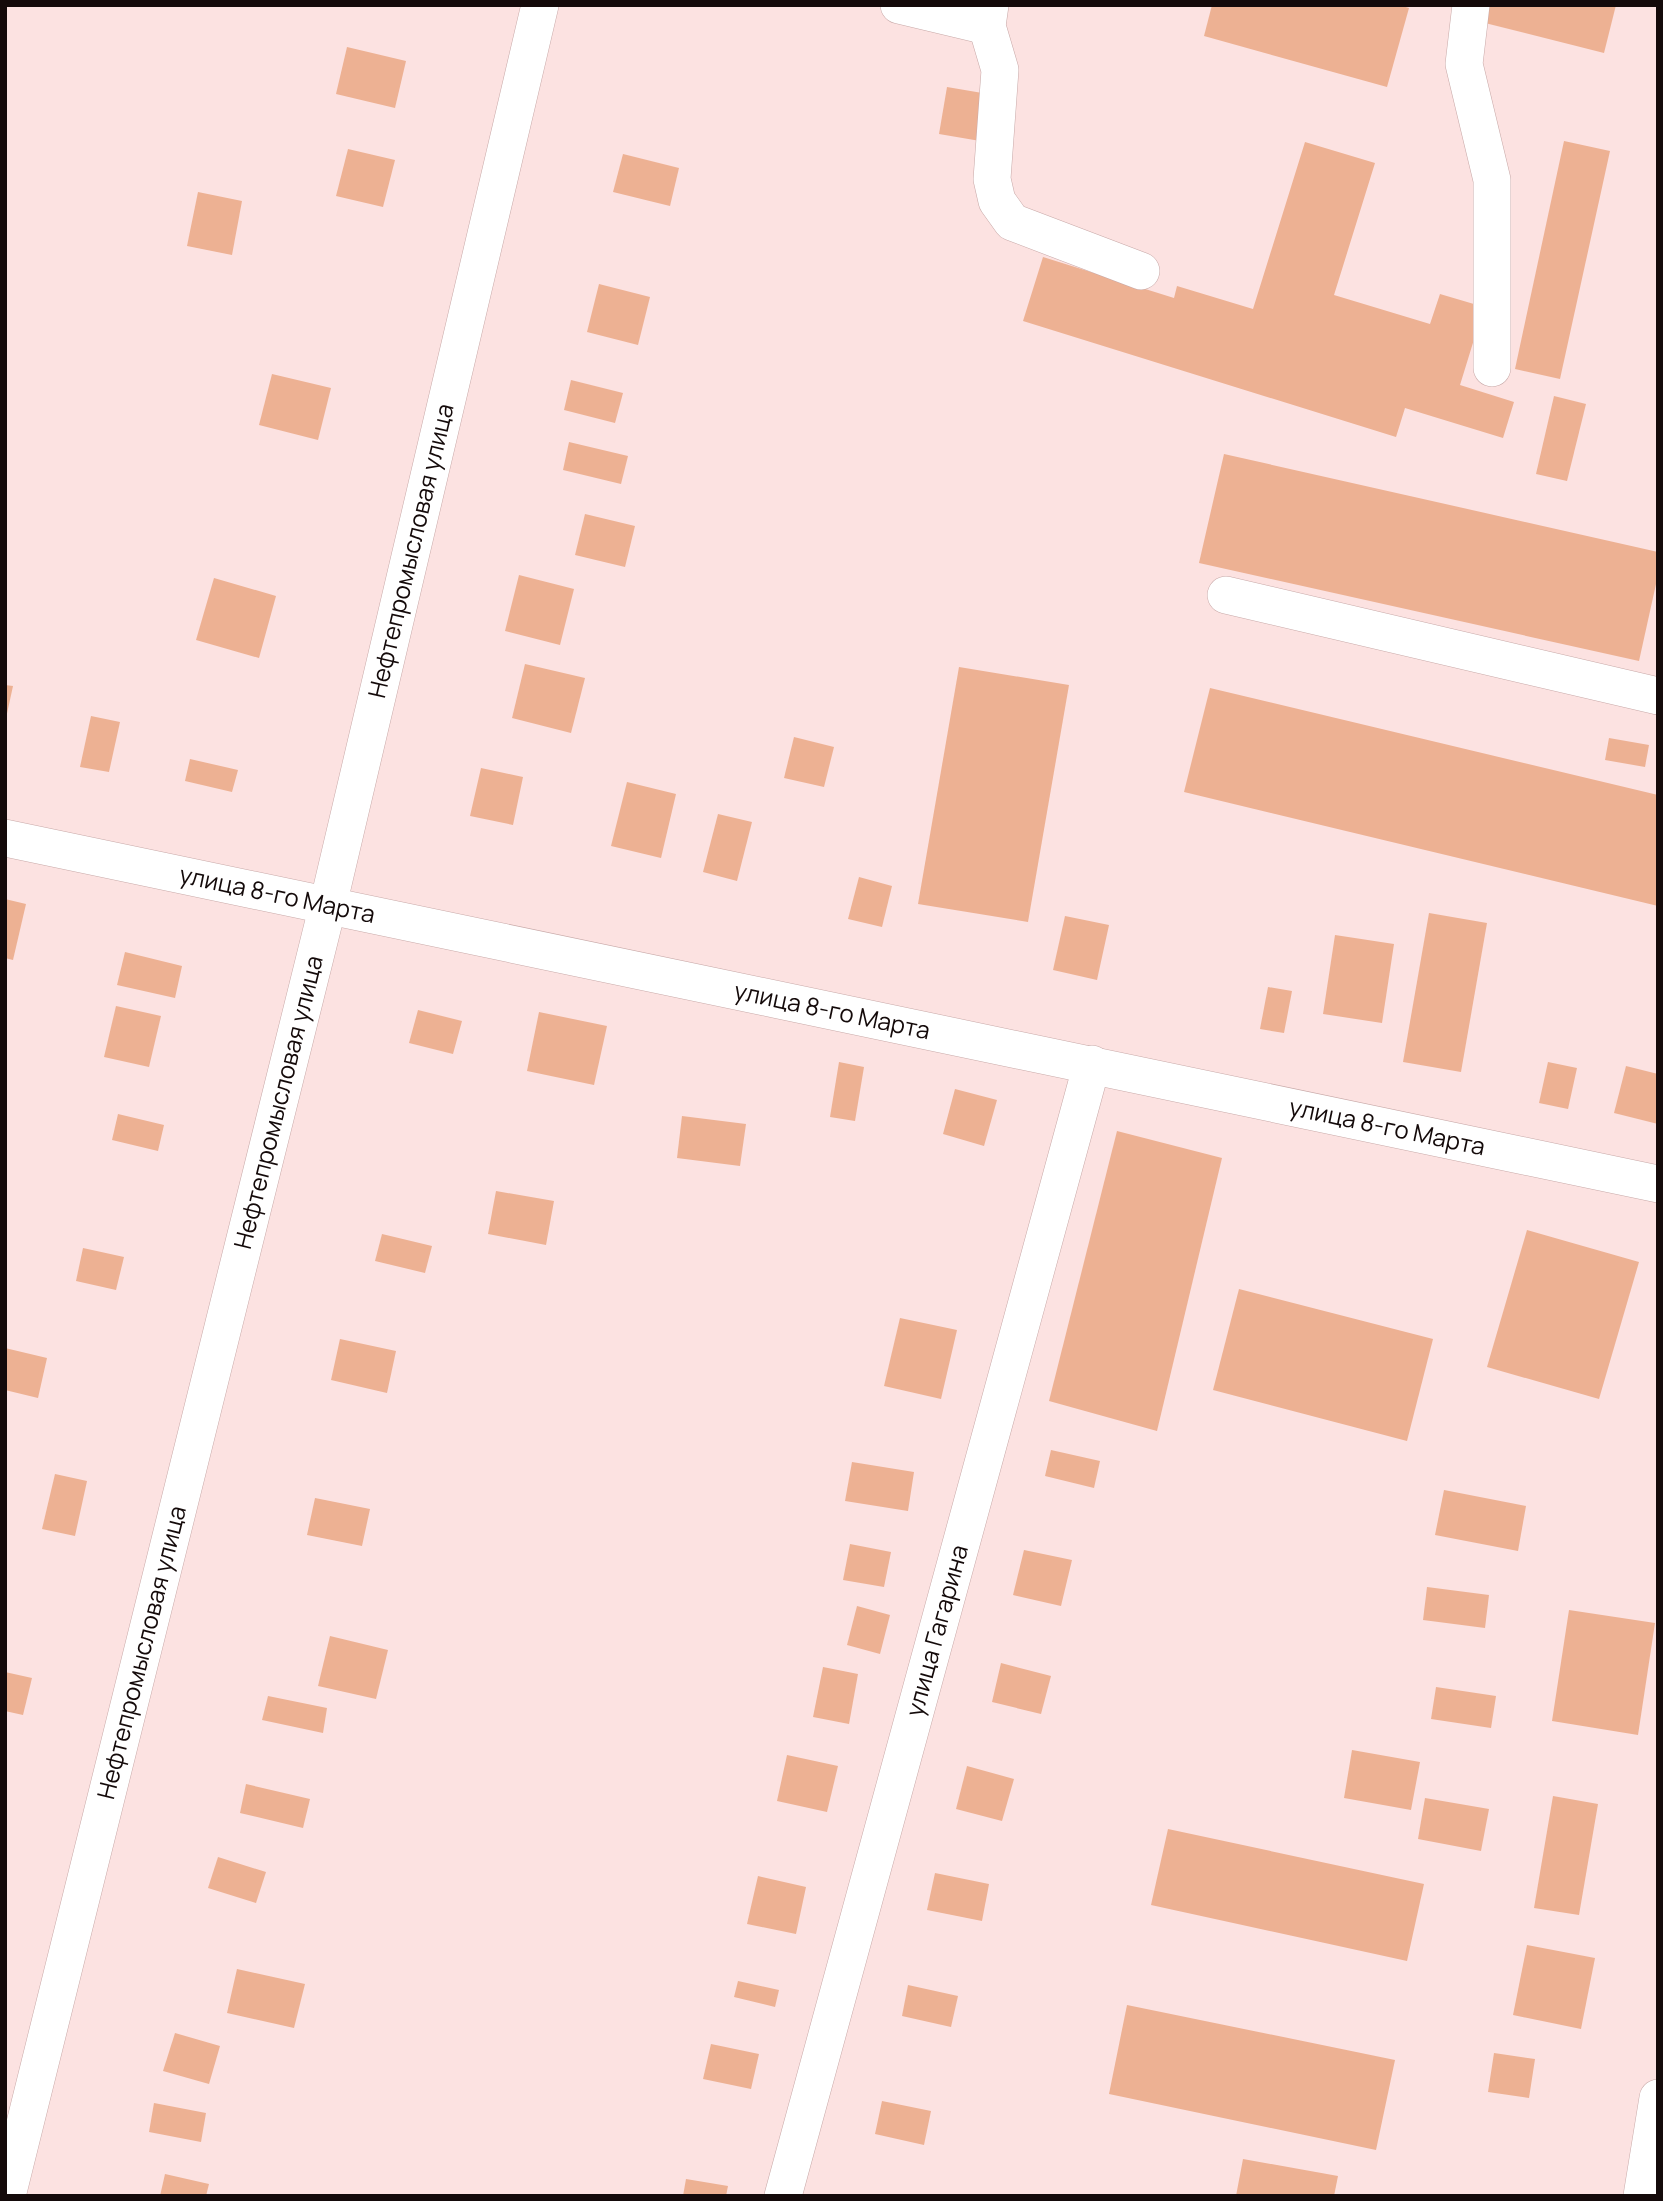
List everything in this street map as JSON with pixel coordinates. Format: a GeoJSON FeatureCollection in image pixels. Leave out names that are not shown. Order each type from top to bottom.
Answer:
{"type":"FeatureCollection","features":[{"type":"Feature","properties":{"kind":"street","name":"Нефтепромысловая улица"},"geometry":{"type":"LineString","coordinates":[[7,2196],[328,905],[540,5]]}},
{"type":"Feature","properties":{"kind":"street"},"geometry":{"type":"LineString","coordinates":[[899,5],[989,16],[1000,70],[992,179],[997,201],[1013,222],[1141,271]]}},
{"type":"Feature","properties":{"kind":"street"},"geometry":{"type":"LineString","coordinates":[[1471,5],[1464,64],[1492,180],[1492,368]]}},
{"type":"Feature","properties":{"kind":"street"},"geometry":{"type":"LineString","coordinates":[[1226,595],[1658,696]]}},
{"type":"Feature","properties":{"kind":"street","name":"улица 8-го Марта"},"geometry":{"type":"LineString","coordinates":[[5,838],[1658,1184]]}},
{"type":"Feature","properties":{"kind":"street","name":"улица Гагарина"},"geometry":{"type":"LineString","coordinates":[[783,2196],[1092,1064]]}},
{"type":"Feature","properties":{"kind":"street"},"geometry":{"type":"LineString","coordinates":[[1642,2196],[1658,2098]]}},
{"type":"Feature","properties":{"kind":"building"},"geometry":{"type":"Polygon","coordinates":[[[1212,5],[1399,5],[1409,8],[1387,87],[1204,36],[1212,5]]]}},
{"type":"Feature","properties":{"kind":"building"},"geometry":{"type":"Polygon","coordinates":[[[1485,5],[1616,5],[1604,53],[1481,22],[1485,5]]]}},
{"type":"Feature","properties":{"kind":"building"},"geometry":{"type":"Polygon","coordinates":[[[347,47],[406,61],[395,108],[336,94],[347,47]]]}},
{"type":"Feature","properties":{"kind":"building"},"geometry":{"type":"Polygon","coordinates":[[[947,87],[994,95],[986,142],[939,134],[947,87]]]}},
{"type":"Feature","properties":{"kind":"building"},"geometry":{"type":"Polygon","coordinates":[[[1564,141],[1610,151],[1560,379],[1515,369],[1564,141]]]}},
{"type":"Feature","properties":{"kind":"building"},"geometry":{"type":"Polygon","coordinates":[[[1305,142],[1375,163],[1334,295],[1430,324],[1440,294],[1484,307],[1460,385],[1514,402],[1503,438],[1405,408],[1396,437],[1023,321],[1043,257],[1174,298],[1177,286],[1253,309],[1305,142]]]}},
{"type":"Feature","properties":{"kind":"building"},"geometry":{"type":"Polygon","coordinates":[[[348,149],[395,160],[383,207],[336,196],[348,149]]]}},
{"type":"Feature","properties":{"kind":"building"},"geometry":{"type":"Polygon","coordinates":[[[623,154],[679,168],[670,206],[613,192],[623,154]]]}},
{"type":"Feature","properties":{"kind":"building"},"geometry":{"type":"Polygon","coordinates":[[[198,192],[242,201],[232,255],[187,246],[198,192]]]}},
{"type":"Feature","properties":{"kind":"building"},"geometry":{"type":"Polygon","coordinates":[[[599,284],[650,297],[638,345],[587,332],[599,284]]]}},
{"type":"Feature","properties":{"kind":"building"},"geometry":{"type":"Polygon","coordinates":[[[272,374],[331,388],[318,440],[259,425],[272,374]]]}},
{"type":"Feature","properties":{"kind":"building"},"geometry":{"type":"Polygon","coordinates":[[[571,380],[623,393],[615,423],[564,410],[571,380]]]}},
{"type":"Feature","properties":{"kind":"building"},"geometry":{"type":"Polygon","coordinates":[[[1554,396],[1586,404],[1567,481],[1536,474],[1554,396]]]}},
{"type":"Feature","properties":{"kind":"building"},"geometry":{"type":"Polygon","coordinates":[[[569,442],[628,456],[621,484],[563,470],[569,442]]]}},
{"type":"Feature","properties":{"kind":"building"},"geometry":{"type":"Polygon","coordinates":[[[1224,454],[1658,552],[1658,575],[1639,661],[1199,563],[1224,454]]]}},
{"type":"Feature","properties":{"kind":"building"},"geometry":{"type":"Polygon","coordinates":[[[585,514],[635,526],[625,567],[575,555],[585,514]]]}},
{"type":"Feature","properties":{"kind":"building"},"geometry":{"type":"Polygon","coordinates":[[[519,575],[574,589],[560,645],[505,631],[519,575]]]}},
{"type":"Feature","properties":{"kind":"building"},"geometry":{"type":"Polygon","coordinates":[[[214,578],[276,596],[259,658],[196,640],[214,578]]]}},
{"type":"Feature","properties":{"kind":"building"},"geometry":{"type":"Polygon","coordinates":[[[525,664],[585,678],[571,733],[512,718],[525,664]]]}},
{"type":"Feature","properties":{"kind":"building"},"geometry":{"type":"Polygon","coordinates":[[[959,667],[1069,685],[1028,922],[918,904],[959,667]]]}},
{"type":"Feature","properties":{"kind":"building"},"geometry":{"type":"Polygon","coordinates":[[[5,685],[13,686],[6,718],[5,718],[5,685]]]}},
{"type":"Feature","properties":{"kind":"building"},"geometry":{"type":"Polygon","coordinates":[[[1210,688],[1658,795],[1658,906],[1184,792],[1210,688]]]}},
{"type":"Feature","properties":{"kind":"building"},"geometry":{"type":"Polygon","coordinates":[[[91,716],[120,722],[109,772],[80,767],[91,716]]]}},
{"type":"Feature","properties":{"kind":"building"},"geometry":{"type":"Polygon","coordinates":[[[794,737],[834,747],[824,787],[784,778],[794,737]]]}},
{"type":"Feature","properties":{"kind":"building"},"geometry":{"type":"Polygon","coordinates":[[[1609,738],[1649,745],[1645,767],[1605,760],[1609,738]]]}},
{"type":"Feature","properties":{"kind":"building"},"geometry":{"type":"Polygon","coordinates":[[[190,759],[238,770],[232,792],[185,781],[190,759]]]}},
{"type":"Feature","properties":{"kind":"building"},"geometry":{"type":"Polygon","coordinates":[[[481,768],[523,777],[513,825],[470,816],[481,768]]]}},
{"type":"Feature","properties":{"kind":"building"},"geometry":{"type":"Polygon","coordinates":[[[627,782],[676,794],[661,858],[611,846],[627,782]]]}},
{"type":"Feature","properties":{"kind":"building"},"geometry":{"type":"Polygon","coordinates":[[[718,814],[752,822],[737,881],[703,872],[718,814]]]}},
{"type":"Feature","properties":{"kind":"building"},"geometry":{"type":"Polygon","coordinates":[[[859,877],[892,886],[882,927],[848,919],[859,877]]]}},
{"type":"Feature","properties":{"kind":"building"},"geometry":{"type":"Polygon","coordinates":[[[5,899],[26,904],[13,960],[5,958],[5,899]]]}},
{"type":"Feature","properties":{"kind":"building"},"geometry":{"type":"Polygon","coordinates":[[[1429,913],[1487,923],[1461,1072],[1403,1062],[1429,913]]]}},
{"type":"Feature","properties":{"kind":"building"},"geometry":{"type":"Polygon","coordinates":[[[1065,916],[1109,925],[1097,980],[1053,970],[1065,916]]]}},
{"type":"Feature","properties":{"kind":"building"},"geometry":{"type":"Polygon","coordinates":[[[1335,935],[1394,944],[1382,1023],[1323,1014],[1335,935]]]}},
{"type":"Feature","properties":{"kind":"building"},"geometry":{"type":"Polygon","coordinates":[[[125,952],[182,966],[175,998],[117,985],[125,952]]]}},
{"type":"Feature","properties":{"kind":"building"},"geometry":{"type":"Polygon","coordinates":[[[1268,987],[1292,991],[1284,1033],[1260,1029],[1268,987]]]}},
{"type":"Feature","properties":{"kind":"building"},"geometry":{"type":"Polygon","coordinates":[[[116,1006],[161,1016],[149,1067],[104,1057],[116,1006]]]}},
{"type":"Feature","properties":{"kind":"building"},"geometry":{"type":"Polygon","coordinates":[[[418,1010],[462,1021],[453,1054],[409,1043],[418,1010]]]}},
{"type":"Feature","properties":{"kind":"building"},"geometry":{"type":"Polygon","coordinates":[[[539,1012],[607,1026],[594,1085],[527,1071],[539,1012]]]}},
{"type":"Feature","properties":{"kind":"building"},"geometry":{"type":"Polygon","coordinates":[[[839,1062],[864,1067],[855,1121],[830,1117],[839,1062]]]}},
{"type":"Feature","properties":{"kind":"building"},"geometry":{"type":"Polygon","coordinates":[[[1548,1062],[1577,1068],[1568,1109],[1539,1103],[1548,1062]]]}},
{"type":"Feature","properties":{"kind":"building"},"geometry":{"type":"Polygon","coordinates":[[[1626,1066],[1658,1074],[1658,1124],[1614,1113],[1626,1066]]]}},
{"type":"Feature","properties":{"kind":"building"},"geometry":{"type":"Polygon","coordinates":[[[955,1089],[997,1100],[984,1146],[943,1134],[955,1089]]]}},
{"type":"Feature","properties":{"kind":"building"},"geometry":{"type":"Polygon","coordinates":[[[118,1114],[164,1125],[158,1151],[112,1140],[118,1114]]]}},
{"type":"Feature","properties":{"kind":"building"},"geometry":{"type":"Polygon","coordinates":[[[682,1116],[746,1124],[740,1166],[677,1158],[682,1116]]]}},
{"type":"Feature","properties":{"kind":"building"},"geometry":{"type":"Polygon","coordinates":[[[1117,1131],[1222,1158],[1157,1431],[1049,1401],[1117,1131]]]}},
{"type":"Feature","properties":{"kind":"building"},"geometry":{"type":"Polygon","coordinates":[[[496,1191],[554,1201],[546,1245],[488,1234],[496,1191]]]}},
{"type":"Feature","properties":{"kind":"building"},"geometry":{"type":"Polygon","coordinates":[[[1527,1230],[1639,1262],[1599,1399],[1487,1367],[1527,1230]]]}},
{"type":"Feature","properties":{"kind":"building"},"geometry":{"type":"Polygon","coordinates":[[[382,1234],[432,1246],[425,1273],[375,1261],[382,1234]]]}},
{"type":"Feature","properties":{"kind":"building"},"geometry":{"type":"Polygon","coordinates":[[[83,1248],[124,1257],[116,1290],[76,1281],[83,1248]]]}},
{"type":"Feature","properties":{"kind":"building"},"geometry":{"type":"Polygon","coordinates":[[[1239,1289],[1433,1339],[1407,1441],[1213,1390],[1239,1289]]]}},
{"type":"Feature","properties":{"kind":"building"},"geometry":{"type":"Polygon","coordinates":[[[900,1318],[957,1330],[941,1399],[884,1386],[900,1318]]]}},
{"type":"Feature","properties":{"kind":"building"},"geometry":{"type":"Polygon","coordinates":[[[340,1339],[396,1351],[387,1393],[331,1380],[340,1339]]]}},
{"type":"Feature","properties":{"kind":"building"},"geometry":{"type":"Polygon","coordinates":[[[5,1348],[47,1358],[38,1398],[5,1390],[5,1348]]]}},
{"type":"Feature","properties":{"kind":"building"},"geometry":{"type":"Polygon","coordinates":[[[1051,1450],[1100,1461],[1094,1488],[1045,1476],[1051,1450]]]}},
{"type":"Feature","properties":{"kind":"building"},"geometry":{"type":"Polygon","coordinates":[[[852,1462],[914,1472],[908,1511],[845,1501],[852,1462]]]}},
{"type":"Feature","properties":{"kind":"building"},"geometry":{"type":"Polygon","coordinates":[[[55,1474],[87,1481],[75,1536],[42,1529],[55,1474]]]}},
{"type":"Feature","properties":{"kind":"building"},"geometry":{"type":"Polygon","coordinates":[[[1444,1490],[1526,1506],[1518,1551],[1435,1535],[1444,1490]]]}},
{"type":"Feature","properties":{"kind":"building"},"geometry":{"type":"Polygon","coordinates":[[[315,1498],[370,1509],[362,1546],[307,1535],[315,1498]]]}},
{"type":"Feature","properties":{"kind":"building"},"geometry":{"type":"Polygon","coordinates":[[[850,1544],[891,1552],[884,1587],[843,1580],[850,1544]]]}},
{"type":"Feature","properties":{"kind":"building"},"geometry":{"type":"Polygon","coordinates":[[[1024,1550],[1072,1560],[1061,1606],[1013,1595],[1024,1550]]]}},
{"type":"Feature","properties":{"kind":"building"},"geometry":{"type":"Polygon","coordinates":[[[1427,1587],[1489,1595],[1485,1628],[1423,1620],[1427,1587]]]}},
{"type":"Feature","properties":{"kind":"building"},"geometry":{"type":"Polygon","coordinates":[[[857,1606],[890,1615],[880,1654],[847,1645],[857,1606]]]}},
{"type":"Feature","properties":{"kind":"building"},"geometry":{"type":"Polygon","coordinates":[[[1569,1610],[1655,1623],[1638,1735],[1552,1721],[1569,1610]]]}},
{"type":"Feature","properties":{"kind":"building"},"geometry":{"type":"Polygon","coordinates":[[[330,1636],[388,1650],[376,1699],[318,1686],[330,1636]]]}},
{"type":"Feature","properties":{"kind":"building"},"geometry":{"type":"Polygon","coordinates":[[[1001,1663],[1051,1676],[1041,1714],[992,1702],[1001,1663]]]}},
{"type":"Feature","properties":{"kind":"building"},"geometry":{"type":"Polygon","coordinates":[[[823,1667],[858,1674],[849,1724],[813,1717],[823,1667]]]}},
{"type":"Feature","properties":{"kind":"building"},"geometry":{"type":"Polygon","coordinates":[[[5,1672],[32,1678],[23,1715],[5,1711],[5,1672]]]}},
{"type":"Feature","properties":{"kind":"building"},"geometry":{"type":"Polygon","coordinates":[[[1436,1687],[1496,1696],[1491,1728],[1431,1719],[1436,1687]]]}},
{"type":"Feature","properties":{"kind":"building"},"geometry":{"type":"Polygon","coordinates":[[[268,1696],[327,1708],[323,1733],[262,1720],[268,1696]]]}},
{"type":"Feature","properties":{"kind":"building"},"geometry":{"type":"Polygon","coordinates":[[[1352,1750],[1420,1762],[1411,1810],[1344,1798],[1352,1750]]]}},
{"type":"Feature","properties":{"kind":"building"},"geometry":{"type":"Polygon","coordinates":[[[787,1755],[838,1766],[827,1812],[777,1801],[787,1755]]]}},
{"type":"Feature","properties":{"kind":"building"},"geometry":{"type":"Polygon","coordinates":[[[967,1766],[1014,1779],[1002,1821],[956,1809],[967,1766]]]}},
{"type":"Feature","properties":{"kind":"building"},"geometry":{"type":"Polygon","coordinates":[[[246,1784],[310,1799],[303,1828],[240,1813],[246,1784]]]}},
{"type":"Feature","properties":{"kind":"building"},"geometry":{"type":"Polygon","coordinates":[[[1553,1796],[1598,1804],[1579,1915],[1534,1908],[1553,1796]]]}},
{"type":"Feature","properties":{"kind":"building"},"geometry":{"type":"Polygon","coordinates":[[[1425,1798],[1489,1809],[1481,1851],[1418,1839],[1425,1798]]]}},
{"type":"Feature","properties":{"kind":"building"},"geometry":{"type":"Polygon","coordinates":[[[1168,1829],[1424,1884],[1407,1961],[1151,1905],[1168,1829]]]}},
{"type":"Feature","properties":{"kind":"building"},"geometry":{"type":"Polygon","coordinates":[[[218,1857],[266,1872],[256,1903],[208,1888],[218,1857]]]}},
{"type":"Feature","properties":{"kind":"building"},"geometry":{"type":"Polygon","coordinates":[[[935,1873],[989,1884],[982,1921],[927,1910],[935,1873]]]}},
{"type":"Feature","properties":{"kind":"building"},"geometry":{"type":"Polygon","coordinates":[[[758,1876],[806,1887],[796,1934],[747,1924],[758,1876]]]}},
{"type":"Feature","properties":{"kind":"building"},"geometry":{"type":"Polygon","coordinates":[[[1527,1945],[1595,1958],[1581,2029],[1513,2015],[1527,1945]]]}},
{"type":"Feature","properties":{"kind":"building"},"geometry":{"type":"Polygon","coordinates":[[[237,1969],[305,1984],[294,2028],[227,2013],[237,1969]]]}},
{"type":"Feature","properties":{"kind":"building"},"geometry":{"type":"Polygon","coordinates":[[[738,1981],[779,1990],[775,2007],[734,1997],[738,1981]]]}},
{"type":"Feature","properties":{"kind":"building"},"geometry":{"type":"Polygon","coordinates":[[[908,1985],[958,1996],[951,2027],[902,2016],[908,1985]]]}},
{"type":"Feature","properties":{"kind":"building"},"geometry":{"type":"Polygon","coordinates":[[[1127,2005],[1395,2060],[1376,2150],[1109,2094],[1127,2005]]]}},
{"type":"Feature","properties":{"kind":"building"},"geometry":{"type":"Polygon","coordinates":[[[175,2033],[220,2046],[209,2084],[163,2071],[175,2033]]]}},
{"type":"Feature","properties":{"kind":"building"},"geometry":{"type":"Polygon","coordinates":[[[711,2044],[759,2054],[751,2089],[703,2079],[711,2044]]]}},
{"type":"Feature","properties":{"kind":"building"},"geometry":{"type":"Polygon","coordinates":[[[1494,2053],[1535,2059],[1529,2098],[1488,2092],[1494,2053]]]}},
{"type":"Feature","properties":{"kind":"building"},"geometry":{"type":"Polygon","coordinates":[[[882,2101],[931,2111],[924,2145],[875,2134],[882,2101]]]}},
{"type":"Feature","properties":{"kind":"building"},"geometry":{"type":"Polygon","coordinates":[[[154,2103],[206,2113],[201,2142],[149,2132],[154,2103]]]}},
{"type":"Feature","properties":{"kind":"building"},"geometry":{"type":"Polygon","coordinates":[[[1243,2159],[1338,2176],[1334,2196],[1236,2196],[1243,2159]]]}},
{"type":"Feature","properties":{"kind":"building"},"geometry":{"type":"Polygon","coordinates":[[[165,2174],[209,2184],[206,2196],[160,2196],[165,2174]]]}},
{"type":"Feature","properties":{"kind":"building"},"geometry":{"type":"Polygon","coordinates":[[[686,2179],[728,2186],[726,2196],[683,2196],[686,2179]]]}}]}
